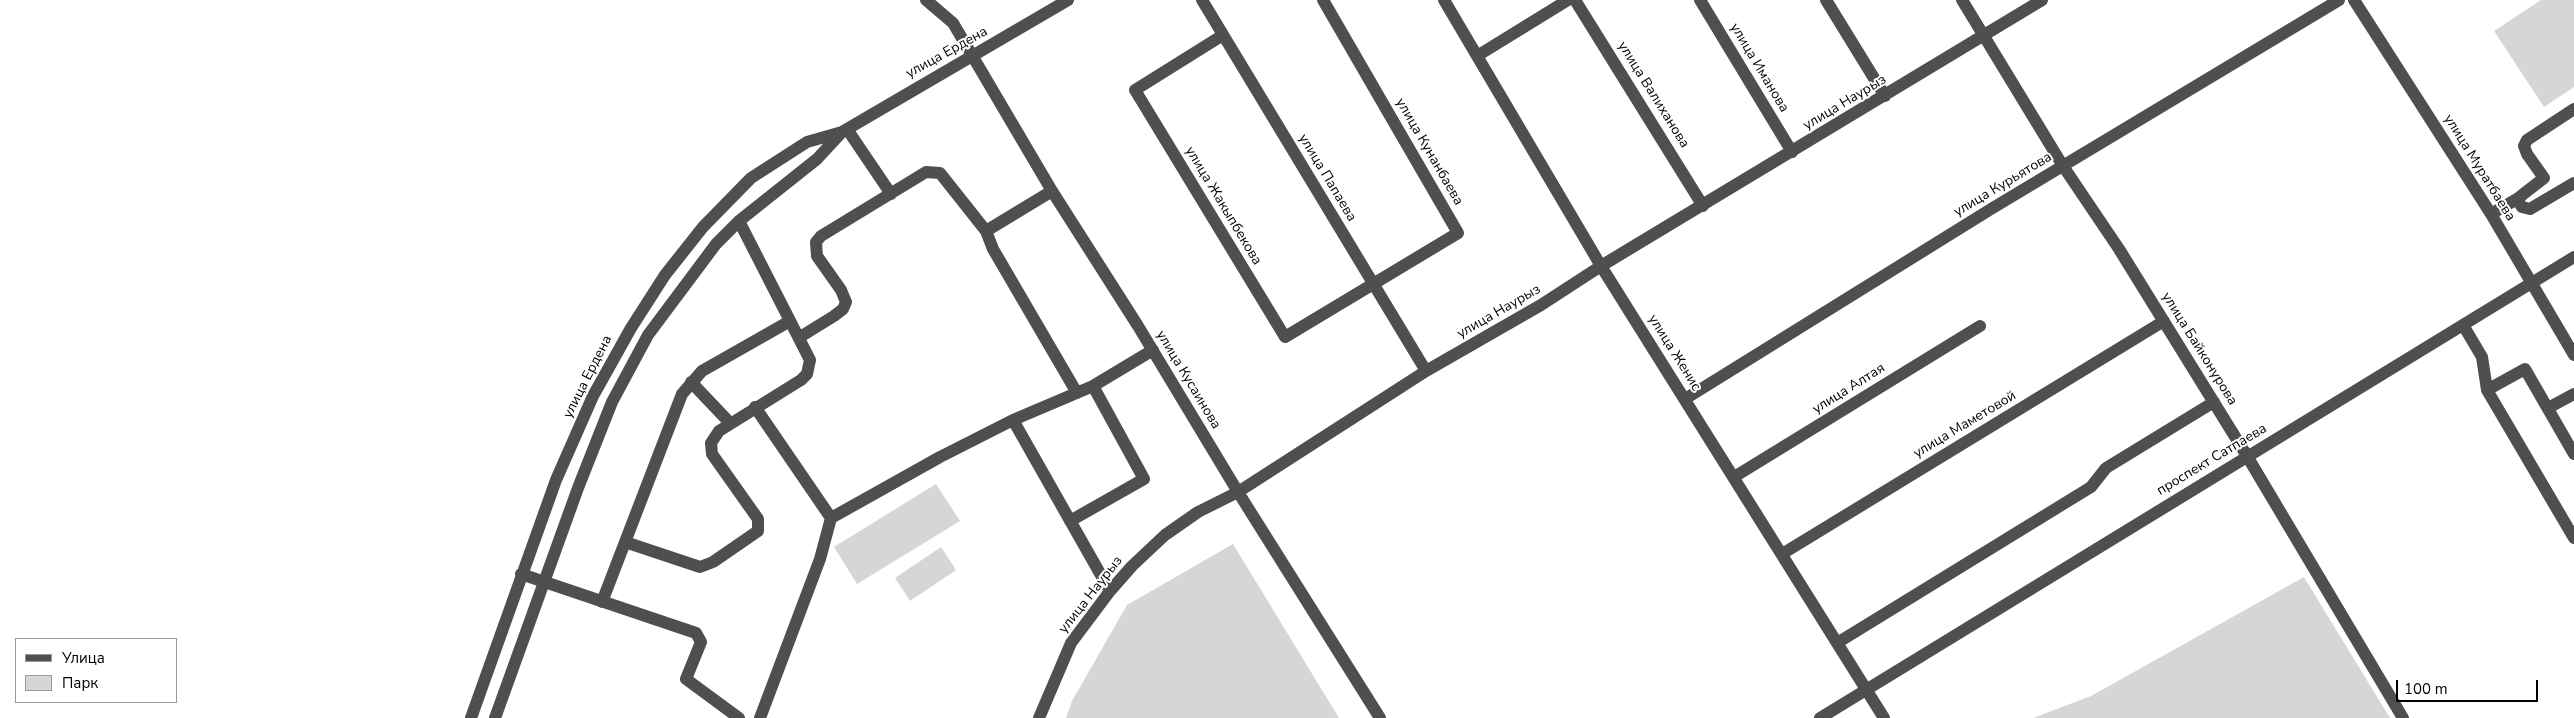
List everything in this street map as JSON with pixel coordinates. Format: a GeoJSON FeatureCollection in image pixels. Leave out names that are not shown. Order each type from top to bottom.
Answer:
{"type":"FeatureCollection","features":[{"type":"Feature","properties":{"kind":"street","name":"улица Кусаинова"},"geometry":{"type":"LineString","coordinates":[[926,0],[953,23],[1052,192],[1153,350],[1238,492],[1380,718]]}},
{"type":"Feature","properties":{"kind":"street","name":"улица Ердена"},"geometry":{"type":"LineString","coordinates":[[471,718],[556,480],[593,396],[631,328],[665,275],[715,214],[751,178],[806,142],[844,130],[1068,0]]}},
{"type":"Feature","properties":{"kind":"street","name":"улица Папаева"},"geometry":{"type":"LineString","coordinates":[[1202,0],[1426,371]]}},
{"type":"Feature","properties":{"kind":"street","name":"улица Кунанбаева"},"geometry":{"type":"LineString","coordinates":[[1324,0],[1458,233],[1373,284]]}},
{"type":"Feature","properties":{"kind":"street","name":"улица Женис"},"geometry":{"type":"LineString","coordinates":[[1444,0],[1601,266],[1884,718]]}},
{"type":"Feature","properties":{"kind":"street"},"geometry":{"type":"LineString","coordinates":[[1477,56],[1568,0]]}},
{"type":"Feature","properties":{"kind":"street","name":"улица Валиханова"},"geometry":{"type":"LineString","coordinates":[[1575,0],[1704,206]]}},
{"type":"Feature","properties":{"kind":"street","name":"улица Иманова"},"geometry":{"type":"LineString","coordinates":[[1700,0],[1792,152]]}},
{"type":"Feature","properties":{"kind":"street"},"geometry":{"type":"LineString","coordinates":[[1826,0],[1885,96]]}},
{"type":"Feature","properties":{"kind":"street","name":"улица Байконурова"},"geometry":{"type":"LineString","coordinates":[[1962,0],[2063,166],[2164,321],[2214,402],[2403,718]]}},
{"type":"Feature","properties":{"kind":"street","name":"улица Наурыз"},"geometry":{"type":"LineString","coordinates":[[1038,718],[1071,643],[1110,590],[1165,535],[1198,512],[1238,492],[1426,371],[1541,305],[1601,266],[1704,206],[2042,0]]}},
{"type":"Feature","properties":{"kind":"street","name":"улица Курьятова"},"geometry":{"type":"LineString","coordinates":[[1685,399],[2063,166],[2156,112],[2339,0]]}},
{"type":"Feature","properties":{"kind":"street","name":"улица Муратбаева"},"geometry":{"type":"LineString","coordinates":[[2354,0],[2491,214],[2573,351]]}},
{"type":"Feature","properties":{"kind":"street","name":"улица Жакыпбекова"},"geometry":{"type":"LineString","coordinates":[[1223,35],[1137,89],[1136,93],[1283,335],[1289,336],[1373,284]]}},
{"type":"Feature","properties":{"kind":"street"},"geometry":{"type":"LineString","coordinates":[[2491,214],[2517,199],[2544,178],[2527,154],[2524,146],[2527,140],[2574,109]]}},
{"type":"Feature","properties":{"kind":"street","name":"улица Ердена"},"geometry":{"type":"LineString","coordinates":[[495,718],[578,488],[612,402],[648,334],[716,244],[739,222],[817,159],[844,130]]}},
{"type":"Feature","properties":{"kind":"street"},"geometry":{"type":"LineString","coordinates":[[844,130],[891,194]]}},
{"type":"Feature","properties":{"kind":"street"},"geometry":{"type":"LineString","coordinates":[[800,337],[834,316],[843,309],[846,302],[842,290],[817,256],[816,242],[821,236],[926,172],[940,173],[986,231],[994,249],[1077,392]]}},
{"type":"Feature","properties":{"kind":"street"},"geometry":{"type":"LineString","coordinates":[[2517,199],[2522,207],[2530,209],[2574,183]]}},
{"type":"Feature","properties":{"kind":"street"},"geometry":{"type":"LineString","coordinates":[[986,231],[1052,192]]}},
{"type":"Feature","properties":{"kind":"street"},"geometry":{"type":"LineString","coordinates":[[625,542],[700,567],[713,562],[758,531],[758,519],[710,450],[719,431],[807,374],[810,360],[800,337],[739,222]]}},
{"type":"Feature","properties":{"kind":"street","name":"проспект Сатпаева"},"geometry":{"type":"LineString","coordinates":[[1820,718],[2574,257]]}},
{"type":"Feature","properties":{"kind":"street"},"geometry":{"type":"LineString","coordinates":[[602,602],[682,394],[702,371],[790,321]]}},
{"type":"Feature","properties":{"kind":"street","name":"улица Маметовой"},"geometry":{"type":"LineString","coordinates":[[1782,554],[2164,321]]}},
{"type":"Feature","properties":{"kind":"street"},"geometry":{"type":"LineString","coordinates":[[2462,324],[2482,357],[2488,390],[2574,538]]}},
{"type":"Feature","properties":{"kind":"street","name":"улица Алтая"},"geometry":{"type":"LineString","coordinates":[[1734,477],[1980,326]]}},
{"type":"Feature","properties":{"kind":"street"},"geometry":{"type":"LineString","coordinates":[[760,718],[820,559],[831,518],[940,457],[1014,420],[1093,386],[1153,350]]}},
{"type":"Feature","properties":{"kind":"street"},"geometry":{"type":"LineString","coordinates":[[2488,390],[2525,369],[2574,454]]}},
{"type":"Feature","properties":{"kind":"street"},"geometry":{"type":"LineString","coordinates":[[691,382],[730,423]]}},
{"type":"Feature","properties":{"kind":"street"},"geometry":{"type":"LineString","coordinates":[[1070,520],[1144,479],[1093,386]]}},
{"type":"Feature","properties":{"kind":"street"},"geometry":{"type":"LineString","coordinates":[[2548,408],[2574,394]]}},
{"type":"Feature","properties":{"kind":"street"},"geometry":{"type":"LineString","coordinates":[[1837,643],[2091,487],[2106,468],[2214,402]]}},
{"type":"Feature","properties":{"kind":"street"},"geometry":{"type":"LineString","coordinates":[[755,407],[831,518]]}},
{"type":"Feature","properties":{"kind":"street"},"geometry":{"type":"LineString","coordinates":[[1014,420],[1110,590]]}},
{"type":"Feature","properties":{"kind":"street"},"geometry":{"type":"LineString","coordinates":[[521,574],[696,633],[701,642],[686,679],[739,718]]}},
{"type":"Feature","properties":{"kind":"green space"},"geometry":{"type":"Polygon","coordinates":[[[2541,0],[2574,0],[2574,87],[2544,107],[2494,31],[2541,0]]]}},
{"type":"Feature","properties":{"kind":"green space"},"geometry":{"type":"Polygon","coordinates":[[[936,484],[960,521],[857,584],[834,547],[936,484]]]}},
{"type":"Feature","properties":{"kind":"green space"},"geometry":{"type":"Polygon","coordinates":[[[1233,544],[1339,718],[1066,718],[1072,701],[1127,605],[1233,544]]]}},
{"type":"Feature","properties":{"kind":"green space"},"geometry":{"type":"Polygon","coordinates":[[[941,547],[956,570],[910,601],[895,578],[941,547]]]}},
{"type":"Feature","properties":{"kind":"green space"},"geometry":{"type":"Polygon","coordinates":[[[2304,577],[2390,718],[2033,718],[2091,696],[2304,577]]]}}]}
